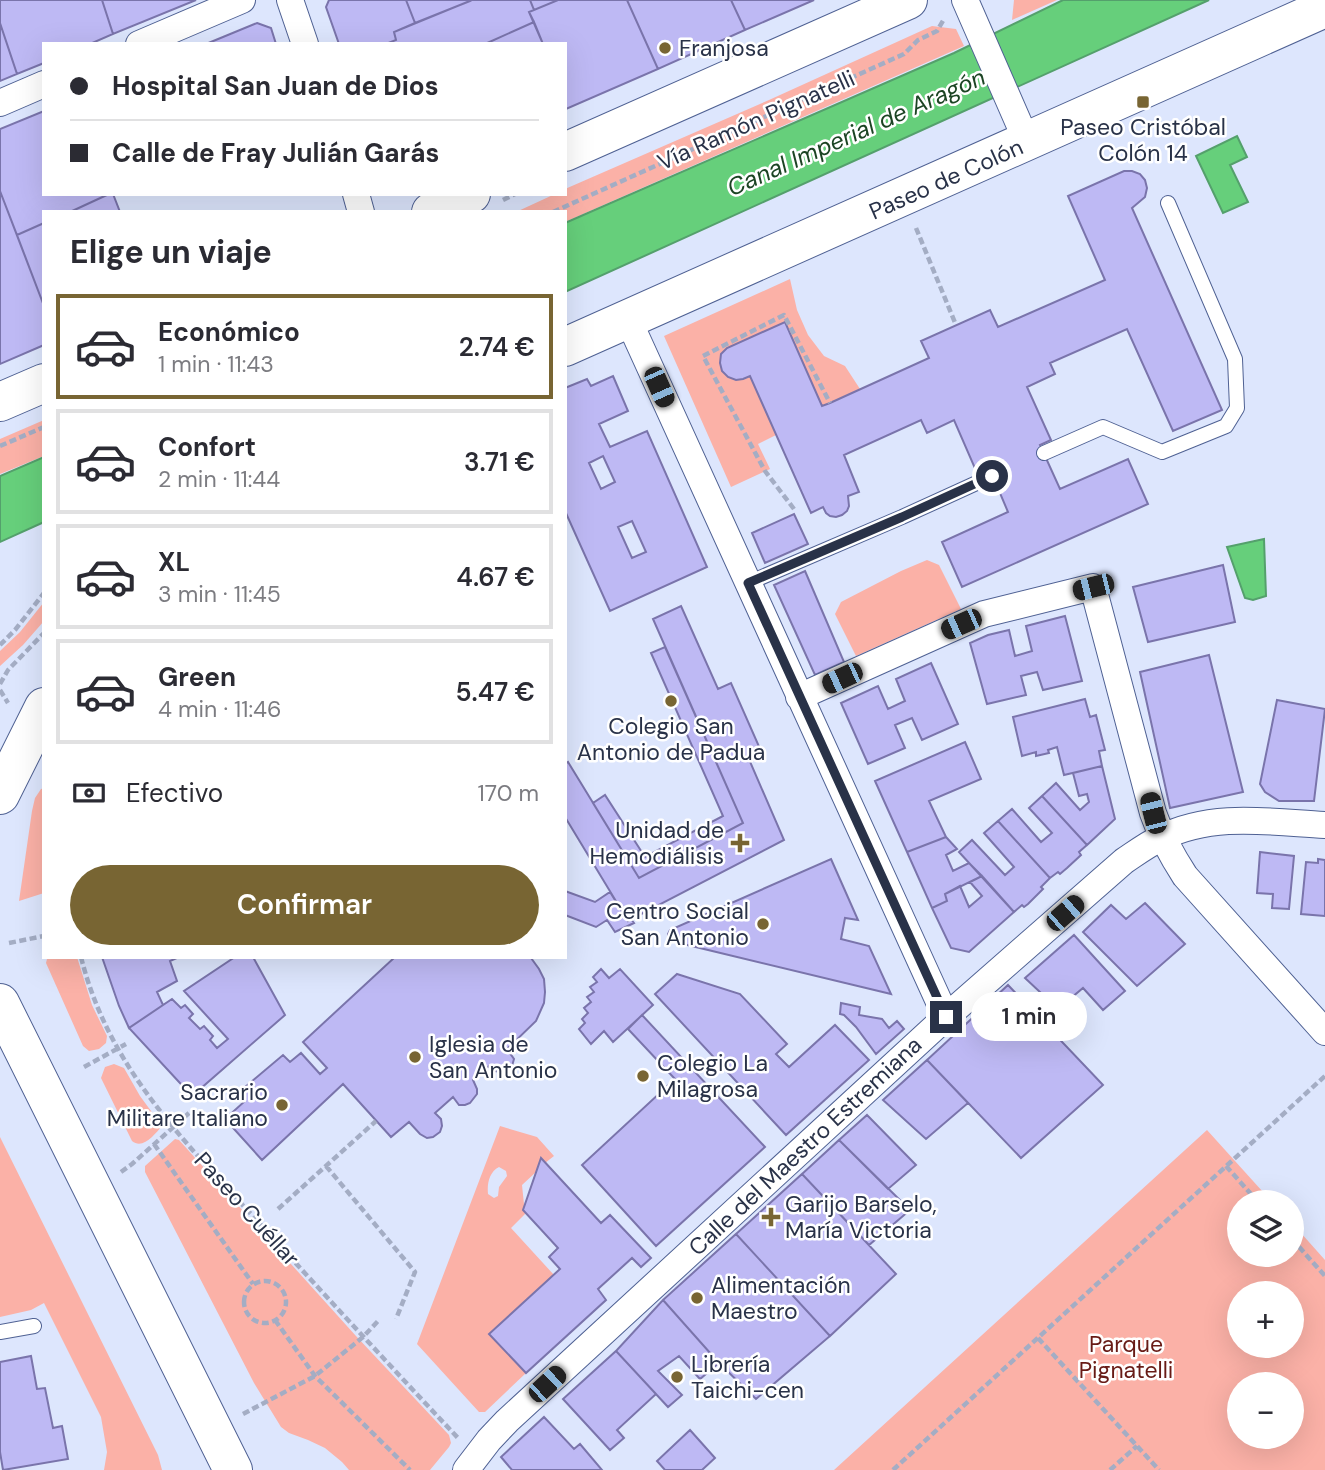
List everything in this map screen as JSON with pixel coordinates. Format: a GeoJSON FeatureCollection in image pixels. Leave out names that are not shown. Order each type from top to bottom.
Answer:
{"type":"FeatureCollection","features":[{"type":"Feature","properties":{"kind":"main road","name":"Vía Ramón Pignatelli"},"geometry":{"type":"LineString","coordinates":[[567,151],[908,0]]}},
{"type":"Feature","properties":{"kind":"main road","name":"Paseo de Colón"},"geometry":{"type":"LineString","coordinates":[[567,346],[628,319],[1020,126],[1325,8]]}},
{"type":"Feature","properties":{"kind":"main road"},"geometry":{"type":"LineString","coordinates":[[435,210],[467,196]]}},
{"type":"Feature","properties":{"kind":"main road"},"geometry":{"type":"LineString","coordinates":[[0,402],[42,384]]}},
{"type":"Feature","properties":{"kind":"main road"},"geometry":{"type":"LineString","coordinates":[[0,794],[42,711]]}},
{"type":"Feature","properties":{"kind":"main road"},"geometry":{"type":"LineString","coordinates":[[0,1003],[233,1470]]}},
{"type":"Feature","properties":{"kind":"street"},"geometry":{"type":"LineString","coordinates":[[144,42],[242,0]]}},
{"type":"Feature","properties":{"kind":"street"},"geometry":{"type":"LineString","coordinates":[[290,0],[304,42]]}},
{"type":"Feature","properties":{"kind":"street"},"geometry":{"type":"LineString","coordinates":[[960,6],[1020,126]]}},
{"type":"Feature","properties":{"kind":"street"},"geometry":{"type":"LineString","coordinates":[[0,103],[42,85]]}},
{"type":"Feature","properties":{"kind":"street"},"geometry":{"type":"LineString","coordinates":[[628,319],[946,1017]]}},
{"type":"Feature","properties":{"kind":"street"},"geometry":{"type":"LineString","coordinates":[[799,697],[985,614],[1093,587],[1153,813],[1162,837],[1185,876],[1325,1032]]}},
{"type":"Feature","properties":{"kind":"street","name":"Calle del Maestro Estremiana"},"geometry":{"type":"LineString","coordinates":[[466,1470],[507,1421],[946,1017],[1124,861],[1162,837],[1188,827],[1215,822],[1245,820],[1325,825]]}},
{"type":"Feature","properties":{"kind":"lane"},"geometry":{"type":"LineString","coordinates":[[1044,453],[1103,427],[1162,452],[1226,426],[1237,408],[1235,359],[1168,203]]}},
{"type":"Feature","properties":{"kind":"lane"},"geometry":{"type":"LineString","coordinates":[[748,583],[992,476]]}},
{"type":"Feature","properties":{"kind":"lane"},"geometry":{"type":"LineString","coordinates":[[0,1332],[34,1326]]}},
{"type":"Feature","properties":{"kind":"path","name":"Vía Ramón Pignatelli"},"geometry":{"type":"LineString","coordinates":[[557,210],[904,54],[918,40],[937,31],[960,6]]}},
{"type":"Feature","properties":{"kind":"path"},"geometry":{"type":"LineString","coordinates":[[914,223],[956,325]]}},
{"type":"Feature","properties":{"kind":"path"},"geometry":{"type":"LineString","coordinates":[[794,509],[765,471],[703,356],[784,315],[830,403]]}},
{"type":"Feature","properties":{"kind":"path"},"geometry":{"type":"LineString","coordinates":[[0,446],[42,428]]}},
{"type":"Feature","properties":{"kind":"path"},"geometry":{"type":"LineString","coordinates":[[0,645],[42,596]]}},
{"type":"Feature","properties":{"kind":"path"},"geometry":{"type":"LineString","coordinates":[[0,684],[8,670],[42,635]]}},
{"type":"Feature","properties":{"kind":"path"},"geometry":{"type":"LineString","coordinates":[[0,690],[5,700]]}},
{"type":"Feature","properties":{"kind":"path"},"geometry":{"type":"LineString","coordinates":[[9,943],[42,936]]}},
{"type":"Feature","properties":{"kind":"path","name":"Paseo Cuéllar"},"geometry":{"type":"LineString","coordinates":[[82,959],[96,1005],[117,1049],[146,1095],[173,1128],[454,1434]]}},
{"type":"Feature","properties":{"kind":"path"},"geometry":{"type":"LineString","coordinates":[[85,1068],[126,1044]]}},
{"type":"Feature","properties":{"kind":"path"},"geometry":{"type":"LineString","coordinates":[[893,1470],[1325,1076]]}},
{"type":"Feature","properties":{"kind":"path"},"geometry":{"type":"LineString","coordinates":[[92,1188],[132,1164],[189,1113]]}},
{"type":"Feature","properties":{"kind":"path"},"geometry":{"type":"LineString","coordinates":[[278,1209],[376,1121]]}},
{"type":"Feature","properties":{"kind":"path"},"geometry":{"type":"LineString","coordinates":[[154,1144],[253,1284]]}},
{"type":"Feature","properties":{"kind":"path"},"geometry":{"type":"LineString","coordinates":[[326,1166],[415,1272],[396,1319]]}},
{"type":"Feature","properties":{"kind":"path"},"geometry":{"type":"LineString","coordinates":[[1226,1166],[1247,1190]]}},
{"type":"Feature","properties":{"kind":"path"},"geometry":{"type":"LineString","coordinates":[[1304,1252],[1325,1276]]}},
{"type":"Feature","properties":{"kind":"path"},"geometry":{"type":"LineString","coordinates":[[262,1280],[269,1281],[276,1283],[285,1293],[285,1308],[275,1320],[264,1323],[247,1313],[243,1300],[253,1284],[262,1280]]}},
{"type":"Feature","properties":{"kind":"path"},"geometry":{"type":"LineString","coordinates":[[275,1320],[315,1376],[410,1470]]}},
{"type":"Feature","properties":{"kind":"path"},"geometry":{"type":"LineString","coordinates":[[243,1414],[315,1376],[379,1320]]}},
{"type":"Feature","properties":{"kind":"path"},"geometry":{"type":"LineString","coordinates":[[1038,1338],[1159,1470]]}},
{"type":"Feature","properties":{"kind":"path"},"geometry":{"type":"LineString","coordinates":[[1110,1470],[1137,1446]]}},
{"type":"Feature","properties":{"kind":"green space"},"geometry":{"type":"Polygon","coordinates":[[[1014,0],[1057,0],[1012,20],[1014,0]]]}},
{"type":"Feature","properties":{"kind":"green space"},"geometry":{"type":"Polygon","coordinates":[[[932,26],[956,29],[964,46],[567,221],[567,210],[520,210],[551,196],[567,196],[567,188],[932,26]]]}},
{"type":"Feature","properties":{"kind":"green space"},"geometry":{"type":"Polygon","coordinates":[[[790,279],[797,310],[808,335],[824,356],[845,366],[860,389],[822,406],[785,323],[727,348],[721,354],[736,380],[750,376],[776,435],[758,444],[770,469],[731,487],[664,336],[790,279]]]}},
{"type":"Feature","properties":{"kind":"green space"},"geometry":{"type":"Polygon","coordinates":[[[42,421],[42,457],[0,474],[0,439],[42,421]]]}},
{"type":"Feature","properties":{"kind":"green space"},"geometry":{"type":"Polygon","coordinates":[[[927,560],[939,565],[961,609],[856,656],[835,614],[841,602],[927,560]]]}},
{"type":"Feature","properties":{"kind":"green space"},"geometry":{"type":"Polygon","coordinates":[[[42,604],[42,623],[0,666],[0,651],[20,632],[42,604]]]}},
{"type":"Feature","properties":{"kind":"green space"},"geometry":{"type":"Polygon","coordinates":[[[41,789],[42,894],[19,901],[32,811],[35,798],[41,789]]]}},
{"type":"Feature","properties":{"kind":"green space"},"geometry":{"type":"Polygon","coordinates":[[[47,959],[78,959],[92,1005],[107,1036],[106,1043],[99,1049],[89,1051],[83,1046],[46,963],[47,959]]]}},
{"type":"Feature","properties":{"kind":"green space"},"geometry":{"type":"Polygon","coordinates":[[[114,1064],[124,1068],[162,1126],[152,1137],[140,1144],[132,1141],[101,1078],[105,1067],[114,1064]]]}},
{"type":"Feature","properties":{"kind":"green space"},"geometry":{"type":"Polygon","coordinates":[[[500,1126],[537,1137],[554,1156],[545,1163],[541,1159],[536,1172],[522,1185],[525,1214],[511,1228],[554,1275],[489,1334],[526,1373],[485,1412],[479,1412],[417,1344],[500,1126]],[[499,1167],[491,1175],[488,1194],[494,1198],[498,1196],[499,1187],[507,1176],[506,1171],[499,1167]]]}},
{"type":"Feature","properties":{"kind":"green space","name":"Parque Pignatelli"},"geometry":{"type":"Polygon","coordinates":[[[1207,1130],[1261,1190],[1227,1190],[1227,1267],[1304,1267],[1304,1236],[1325,1260],[1325,1470],[834,1470],[1207,1130]]]}},
{"type":"Feature","properties":{"kind":"green space"},"geometry":{"type":"Polygon","coordinates":[[[0,1137],[158,1455],[162,1470],[104,1470],[107,1452],[101,1417],[44,1303],[31,1310],[0,1317],[0,1137]]]}},
{"type":"Feature","properties":{"kind":"green space"},"geometry":{"type":"Polygon","coordinates":[[[175,1139],[179,1140],[449,1435],[449,1447],[430,1470],[349,1470],[325,1448],[281,1427],[254,1383],[145,1172],[145,1166],[175,1139]]]}},
{"type":"Feature","properties":{"kind":"water","name":"Canal Imperial de Aragón"},"geometry":{"type":"Polygon","coordinates":[[[1063,0],[1209,0],[567,291],[567,222],[954,53],[1063,0]]]}},
{"type":"Feature","properties":{"kind":"water"},"geometry":{"type":"Polygon","coordinates":[[[1237,136],[1247,157],[1230,165],[1248,202],[1223,213],[1196,156],[1237,136]]]}},
{"type":"Feature","properties":{"kind":"water"},"geometry":{"type":"Polygon","coordinates":[[[42,458],[42,523],[0,542],[0,476],[42,458]]]}},
{"type":"Feature","properties":{"kind":"water"},"geometry":{"type":"Polygon","coordinates":[[[1264,539],[1266,596],[1253,600],[1245,598],[1227,547],[1264,539]]]}},
{"type":"Feature","properties":{"kind":"building"},"geometry":{"type":"Polygon","coordinates":[[[0,0],[102,0],[113,34],[95,42],[42,42],[42,64],[17,74],[0,23],[0,0]]]}},
{"type":"Feature","properties":{"kind":"building"},"geometry":{"type":"Polygon","coordinates":[[[102,0],[196,0],[113,34],[102,0]]]}},
{"type":"Feature","properties":{"kind":"building"},"geometry":{"type":"Polygon","coordinates":[[[329,0],[406,0],[415,23],[394,32],[396,40],[391,42],[338,42],[326,7],[329,0]]]}},
{"type":"Feature","properties":{"kind":"building"},"geometry":{"type":"Polygon","coordinates":[[[406,0],[470,0],[470,1],[415,23],[406,0]]]}},
{"type":"Feature","properties":{"kind":"building"},"geometry":{"type":"Polygon","coordinates":[[[472,0],[530,0],[534,10],[529,12],[534,22],[489,42],[391,42],[396,40],[394,32],[472,0]]]}},
{"type":"Feature","properties":{"kind":"building"},"geometry":{"type":"Polygon","coordinates":[[[530,0],[558,0],[534,10],[530,0]]]}},
{"type":"Feature","properties":{"kind":"building"},"geometry":{"type":"Polygon","coordinates":[[[558,0],[627,0],[658,69],[567,109],[567,42],[542,42],[529,12],[558,0]]]}},
{"type":"Feature","properties":{"kind":"building"},"geometry":{"type":"Polygon","coordinates":[[[627,0],[731,0],[745,30],[658,69],[627,0]]]}},
{"type":"Feature","properties":{"kind":"building"},"geometry":{"type":"Polygon","coordinates":[[[731,0],[814,0],[745,30],[731,0]]]}},
{"type":"Feature","properties":{"kind":"building"},"geometry":{"type":"Polygon","coordinates":[[[534,22],[542,42],[489,42],[534,22]]]}},
{"type":"Feature","properties":{"kind":"building"},"geometry":{"type":"Polygon","coordinates":[[[0,23],[17,74],[0,81],[0,23]]]}},
{"type":"Feature","properties":{"kind":"building"},"geometry":{"type":"Polygon","coordinates":[[[257,23],[271,28],[275,42],[211,42],[257,23]]]}},
{"type":"Feature","properties":{"kind":"building"},"geometry":{"type":"Polygon","coordinates":[[[42,112],[42,196],[105,196],[74,210],[42,210],[42,224],[17,235],[0,191],[0,129],[42,112]]]}},
{"type":"Feature","properties":{"kind":"building"},"geometry":{"type":"Polygon","coordinates":[[[1124,171],[1140,174],[1145,180],[1145,197],[1132,208],[1222,410],[1173,431],[1127,329],[1050,363],[1055,374],[1027,387],[1051,440],[1040,445],[1060,489],[1128,459],[1148,504],[962,587],[942,542],[1008,512],[989,467],[977,473],[954,420],[927,433],[921,420],[844,455],[859,492],[848,496],[849,506],[842,515],[830,516],[823,507],[811,513],[750,376],[736,380],[728,377],[722,371],[721,354],[727,348],[785,322],[822,406],[929,358],[921,341],[990,310],[998,327],[1105,280],[1068,196],[1124,171]]]}},
{"type":"Feature","properties":{"kind":"building"},"geometry":{"type":"Polygon","coordinates":[[[0,191],[42,301],[42,346],[0,364],[0,191]]]}},
{"type":"Feature","properties":{"kind":"building"},"geometry":{"type":"Polygon","coordinates":[[[105,196],[114,196],[119,210],[74,210],[105,196]]]}},
{"type":"Feature","properties":{"kind":"building"},"geometry":{"type":"Polygon","coordinates":[[[42,224],[42,301],[17,235],[42,224]]]}},
{"type":"Feature","properties":{"kind":"building"},"geometry":{"type":"Polygon","coordinates":[[[613,376],[628,411],[599,424],[610,447],[647,431],[707,567],[610,611],[567,515],[567,387],[587,379],[591,386],[613,376]],[[603,456],[589,463],[601,489],[615,482],[603,456]],[[632,521],[618,527],[632,558],[646,552],[632,521]]]}},
{"type":"Feature","properties":{"kind":"building"},"geometry":{"type":"Polygon","coordinates":[[[794,514],[808,544],[765,563],[752,533],[794,514]]]}},
{"type":"Feature","properties":{"kind":"building"},"geometry":{"type":"Polygon","coordinates":[[[1223,565],[1235,622],[1148,642],[1133,587],[1223,565]]]}},
{"type":"Feature","properties":{"kind":"building"},"geometry":{"type":"Polygon","coordinates":[[[805,571],[844,662],[815,675],[774,585],[805,571]]]}},
{"type":"Feature","properties":{"kind":"building"},"geometry":{"type":"Polygon","coordinates":[[[681,606],[718,689],[731,683],[761,751],[748,757],[784,840],[628,921],[567,820],[567,763],[639,878],[743,823],[653,619],[681,606]]]}},
{"type":"Feature","properties":{"kind":"building"},"geometry":{"type":"Polygon","coordinates":[[[1065,616],[1082,681],[1043,690],[1037,672],[1021,676],[1026,695],[987,704],[970,643],[1009,630],[1015,656],[1032,651],[1026,626],[1065,616]]]}},
{"type":"Feature","properties":{"kind":"building"},"geometry":{"type":"Polygon","coordinates":[[[665,647],[743,823],[639,878],[593,803],[605,795],[645,857],[723,816],[651,653],[665,647]]]}},
{"type":"Feature","properties":{"kind":"building"},"geometry":{"type":"Polygon","coordinates":[[[1209,655],[1243,792],[1170,808],[1140,672],[1209,655]]]}},
{"type":"Feature","properties":{"kind":"building"},"geometry":{"type":"Polygon","coordinates":[[[931,663],[958,724],[922,740],[912,718],[895,725],[905,748],[868,764],[841,703],[878,686],[888,709],[905,701],[896,679],[931,663]]]}},
{"type":"Feature","properties":{"kind":"building"},"geometry":{"type":"Polygon","coordinates":[[[1085,699],[1090,717],[1096,715],[1105,750],[1099,751],[1102,766],[1064,775],[1057,747],[1048,750],[1049,753],[1036,756],[1036,752],[1022,756],[1013,717],[1085,699]]]}},
{"type":"Feature","properties":{"kind":"building"},"geometry":{"type":"Polygon","coordinates":[[[1277,700],[1325,709],[1314,801],[1279,801],[1265,792],[1260,784],[1277,700]]]}},
{"type":"Feature","properties":{"kind":"building"},"geometry":{"type":"Polygon","coordinates":[[[965,742],[981,779],[929,801],[946,837],[907,852],[875,781],[965,742]]]}},
{"type":"Feature","properties":{"kind":"building"},"geometry":{"type":"Polygon","coordinates":[[[1102,766],[1115,819],[1087,845],[1042,796],[1056,783],[1080,810],[1089,802],[1087,794],[1079,796],[1073,773],[1102,766]]]}},
{"type":"Feature","properties":{"kind":"building"},"geometry":{"type":"Polygon","coordinates":[[[1042,796],[1087,845],[1067,868],[1050,878],[998,821],[1012,809],[1041,842],[1052,833],[1029,808],[1042,796]]]}},
{"type":"Feature","properties":{"kind":"building"},"geometry":{"type":"Polygon","coordinates":[[[998,821],[1050,878],[1028,904],[1024,907],[1022,905],[1014,912],[959,852],[972,840],[1005,875],[1014,867],[984,833],[998,821]]]}},
{"type":"Feature","properties":{"kind":"building"},"geometry":{"type":"Polygon","coordinates":[[[946,837],[957,849],[946,855],[953,871],[969,863],[982,876],[945,894],[947,901],[932,908],[907,852],[946,837]]]}},
{"type":"Feature","properties":{"kind":"building"},"geometry":{"type":"Polygon","coordinates":[[[1260,852],[1294,856],[1289,909],[1272,908],[1273,894],[1257,893],[1260,852]]]}},
{"type":"Feature","properties":{"kind":"building","name":"Centro Social San Antonio"},"geometry":{"type":"Polygon","coordinates":[[[831,859],[858,920],[845,918],[841,939],[869,946],[891,994],[671,941],[669,938],[670,930],[831,859]]]}},
{"type":"Feature","properties":{"kind":"building"},"geometry":{"type":"Polygon","coordinates":[[[1318,859],[1325,860],[1325,916],[1301,914],[1306,862],[1318,863],[1318,859]]]}},
{"type":"Feature","properties":{"kind":"building"},"geometry":{"type":"Polygon","coordinates":[[[982,876],[1014,912],[969,952],[951,948],[932,908],[947,901],[945,894],[960,886],[969,907],[982,896],[970,882],[982,876]]]}},
{"type":"Feature","properties":{"kind":"building"},"geometry":{"type":"Polygon","coordinates":[[[567,892],[595,902],[610,892],[628,921],[631,919],[634,923],[615,932],[607,920],[596,927],[567,916],[567,892]]]}},
{"type":"Feature","properties":{"kind":"building"},"geometry":{"type":"Polygon","coordinates":[[[1145,903],[1185,944],[1137,986],[1083,932],[1111,905],[1126,919],[1145,903]]]}},
{"type":"Feature","properties":{"kind":"building"},"geometry":{"type":"Polygon","coordinates":[[[1074,935],[1125,991],[1103,1010],[1083,988],[1058,1009],[1025,978],[1074,935]]]}},
{"type":"Feature","properties":{"kind":"building"},"geometry":{"type":"Polygon","coordinates":[[[103,959],[174,959],[170,961],[177,981],[157,992],[163,1005],[129,1028],[103,959]]]}},
{"type":"Feature","properties":{"kind":"building"},"geometry":{"type":"Polygon","coordinates":[[[232,959],[254,959],[285,1015],[192,1096],[129,1028],[172,999],[181,1008],[185,1005],[193,1014],[189,1018],[200,1029],[204,1026],[213,1036],[210,1040],[217,1048],[228,1039],[184,991],[232,959]]]}},
{"type":"Feature","properties":{"kind":"building","name":"Iglesia de San Antonio"},"geometry":{"type":"Polygon","coordinates":[[[393,959],[532,959],[544,979],[544,1003],[536,1021],[507,1049],[514,1059],[512,1066],[505,1072],[500,1072],[489,1066],[473,1080],[477,1094],[470,1103],[459,1105],[453,1097],[435,1113],[441,1119],[442,1126],[440,1132],[433,1137],[427,1138],[420,1134],[409,1122],[391,1137],[343,1084],[262,1160],[225,1119],[245,1101],[238,1093],[283,1055],[290,1062],[301,1053],[320,1074],[327,1068],[303,1042],[393,959]]]}},
{"type":"Feature","properties":{"kind":"building"},"geometry":{"type":"Polygon","coordinates":[[[601,969],[609,978],[620,969],[653,1005],[613,1042],[604,1031],[591,1044],[579,1029],[585,1023],[582,1019],[588,1013],[584,1008],[591,1002],[587,997],[594,992],[590,987],[597,982],[593,977],[601,969]]]}},
{"type":"Feature","properties":{"kind":"building"},"geometry":{"type":"Polygon","coordinates":[[[677,974],[740,994],[787,1044],[776,1054],[789,1067],[835,1025],[869,1060],[786,1135],[655,994],[677,974]]]}},
{"type":"Feature","properties":{"kind":"building"},"geometry":{"type":"Polygon","coordinates":[[[1008,985],[1103,1085],[1021,1158],[927,1060],[1008,985]]]}},
{"type":"Feature","properties":{"kind":"building"},"geometry":{"type":"Polygon","coordinates":[[[841,1003],[860,1007],[859,1015],[882,1019],[889,1028],[897,1021],[904,1029],[876,1054],[856,1027],[840,1014],[841,1003]]]}},
{"type":"Feature","properties":{"kind":"building"},"geometry":{"type":"Polygon","coordinates":[[[642,1015],[765,1147],[656,1246],[582,1165],[675,1079],[628,1029],[642,1015]]]}},
{"type":"Feature","properties":{"kind":"building"},"geometry":{"type":"Polygon","coordinates":[[[927,1060],[968,1103],[926,1139],[883,1100],[927,1060]]]}},
{"type":"Feature","properties":{"kind":"building"},"geometry":{"type":"Polygon","coordinates":[[[867,1115],[916,1165],[888,1189],[839,1140],[867,1115]]]}},
{"type":"Feature","properties":{"kind":"building"},"geometry":{"type":"Polygon","coordinates":[[[839,1140],[910,1210],[869,1245],[802,1174],[839,1140]]]}},
{"type":"Feature","properties":{"kind":"building"},"geometry":{"type":"Polygon","coordinates":[[[541,1158],[601,1223],[610,1215],[651,1258],[641,1267],[632,1258],[598,1289],[606,1300],[526,1373],[489,1334],[560,1269],[549,1257],[558,1248],[523,1210],[541,1158]]]}},
{"type":"Feature","properties":{"kind":"building"},"geometry":{"type":"Polygon","coordinates":[[[802,1174],[896,1274],[830,1336],[736,1234],[802,1174]]]}},
{"type":"Feature","properties":{"kind":"building"},"geometry":{"type":"Polygon","coordinates":[[[736,1234],[830,1336],[756,1399],[719,1363],[663,1300],[736,1234]]]}},
{"type":"Feature","properties":{"kind":"building"},"geometry":{"type":"Polygon","coordinates":[[[663,1300],[719,1363],[700,1379],[679,1356],[658,1371],[682,1395],[668,1407],[616,1351],[663,1300]]]}},
{"type":"Feature","properties":{"kind":"building"},"geometry":{"type":"Polygon","coordinates":[[[616,1351],[656,1394],[617,1430],[624,1438],[610,1450],[563,1399],[616,1351]]]}},
{"type":"Feature","properties":{"kind":"building"},"geometry":{"type":"Polygon","coordinates":[[[31,1356],[37,1389],[45,1388],[53,1428],[62,1426],[68,1459],[3,1470],[0,1452],[0,1362],[31,1356]]]}},
{"type":"Feature","properties":{"kind":"building"},"geometry":{"type":"Polygon","coordinates":[[[544,1417],[574,1449],[580,1444],[602,1470],[512,1470],[501,1457],[544,1417]]]}},
{"type":"Feature","properties":{"kind":"building"},"geometry":{"type":"Polygon","coordinates":[[[690,1430],[715,1458],[702,1470],[665,1470],[657,1461],[690,1430]]]}},
{"type":"Feature","properties":{"kind":"place","name":"Franjosa"},"geometry":{"type":"Point","coordinates":[665,48]}},
{"type":"Feature","properties":{"kind":"place","name":"Paseo Cristóbal Colón 14"},"geometry":{"type":"Point","coordinates":[1143,102]}},
{"type":"Feature","properties":{"kind":"place","name":"Colegio San Antonio de Padua"},"geometry":{"type":"Point","coordinates":[671,701]}},
{"type":"Feature","properties":{"kind":"place","name":"Unidad de Hemodiálisis"},"geometry":{"type":"Point","coordinates":[740,843]}},
{"type":"Feature","properties":{"kind":"place","name":"Centro Social San Antonio"},"geometry":{"type":"Point","coordinates":[763,924]}},
{"type":"Feature","properties":{"kind":"place","name":"Iglesia de San Antonio"},"geometry":{"type":"Point","coordinates":[415,1057]}},
{"type":"Feature","properties":{"kind":"place","name":"Colegio La Milagrosa"},"geometry":{"type":"Point","coordinates":[643,1076]}},
{"type":"Feature","properties":{"kind":"place","name":"Sacrario Militare Italiano"},"geometry":{"type":"Point","coordinates":[282,1105]}},
{"type":"Feature","properties":{"kind":"place","name":"Garijo Barselo, María Victoria"},"geometry":{"type":"Point","coordinates":[771,1217]}},
{"type":"Feature","properties":{"kind":"place","name":"Alimentación Maestro"},"geometry":{"type":"Point","coordinates":[697,1298]}},
{"type":"Feature","properties":{"kind":"place","name":"Librería Taichi-cen"},"geometry":{"type":"Point","coordinates":[677,1377]}},
{"type":"Feature","properties":{"kind":"route"},"geometry":{"type":"LineString","coordinates":[[946,1017],[748,583],[992,476]]}}]}
